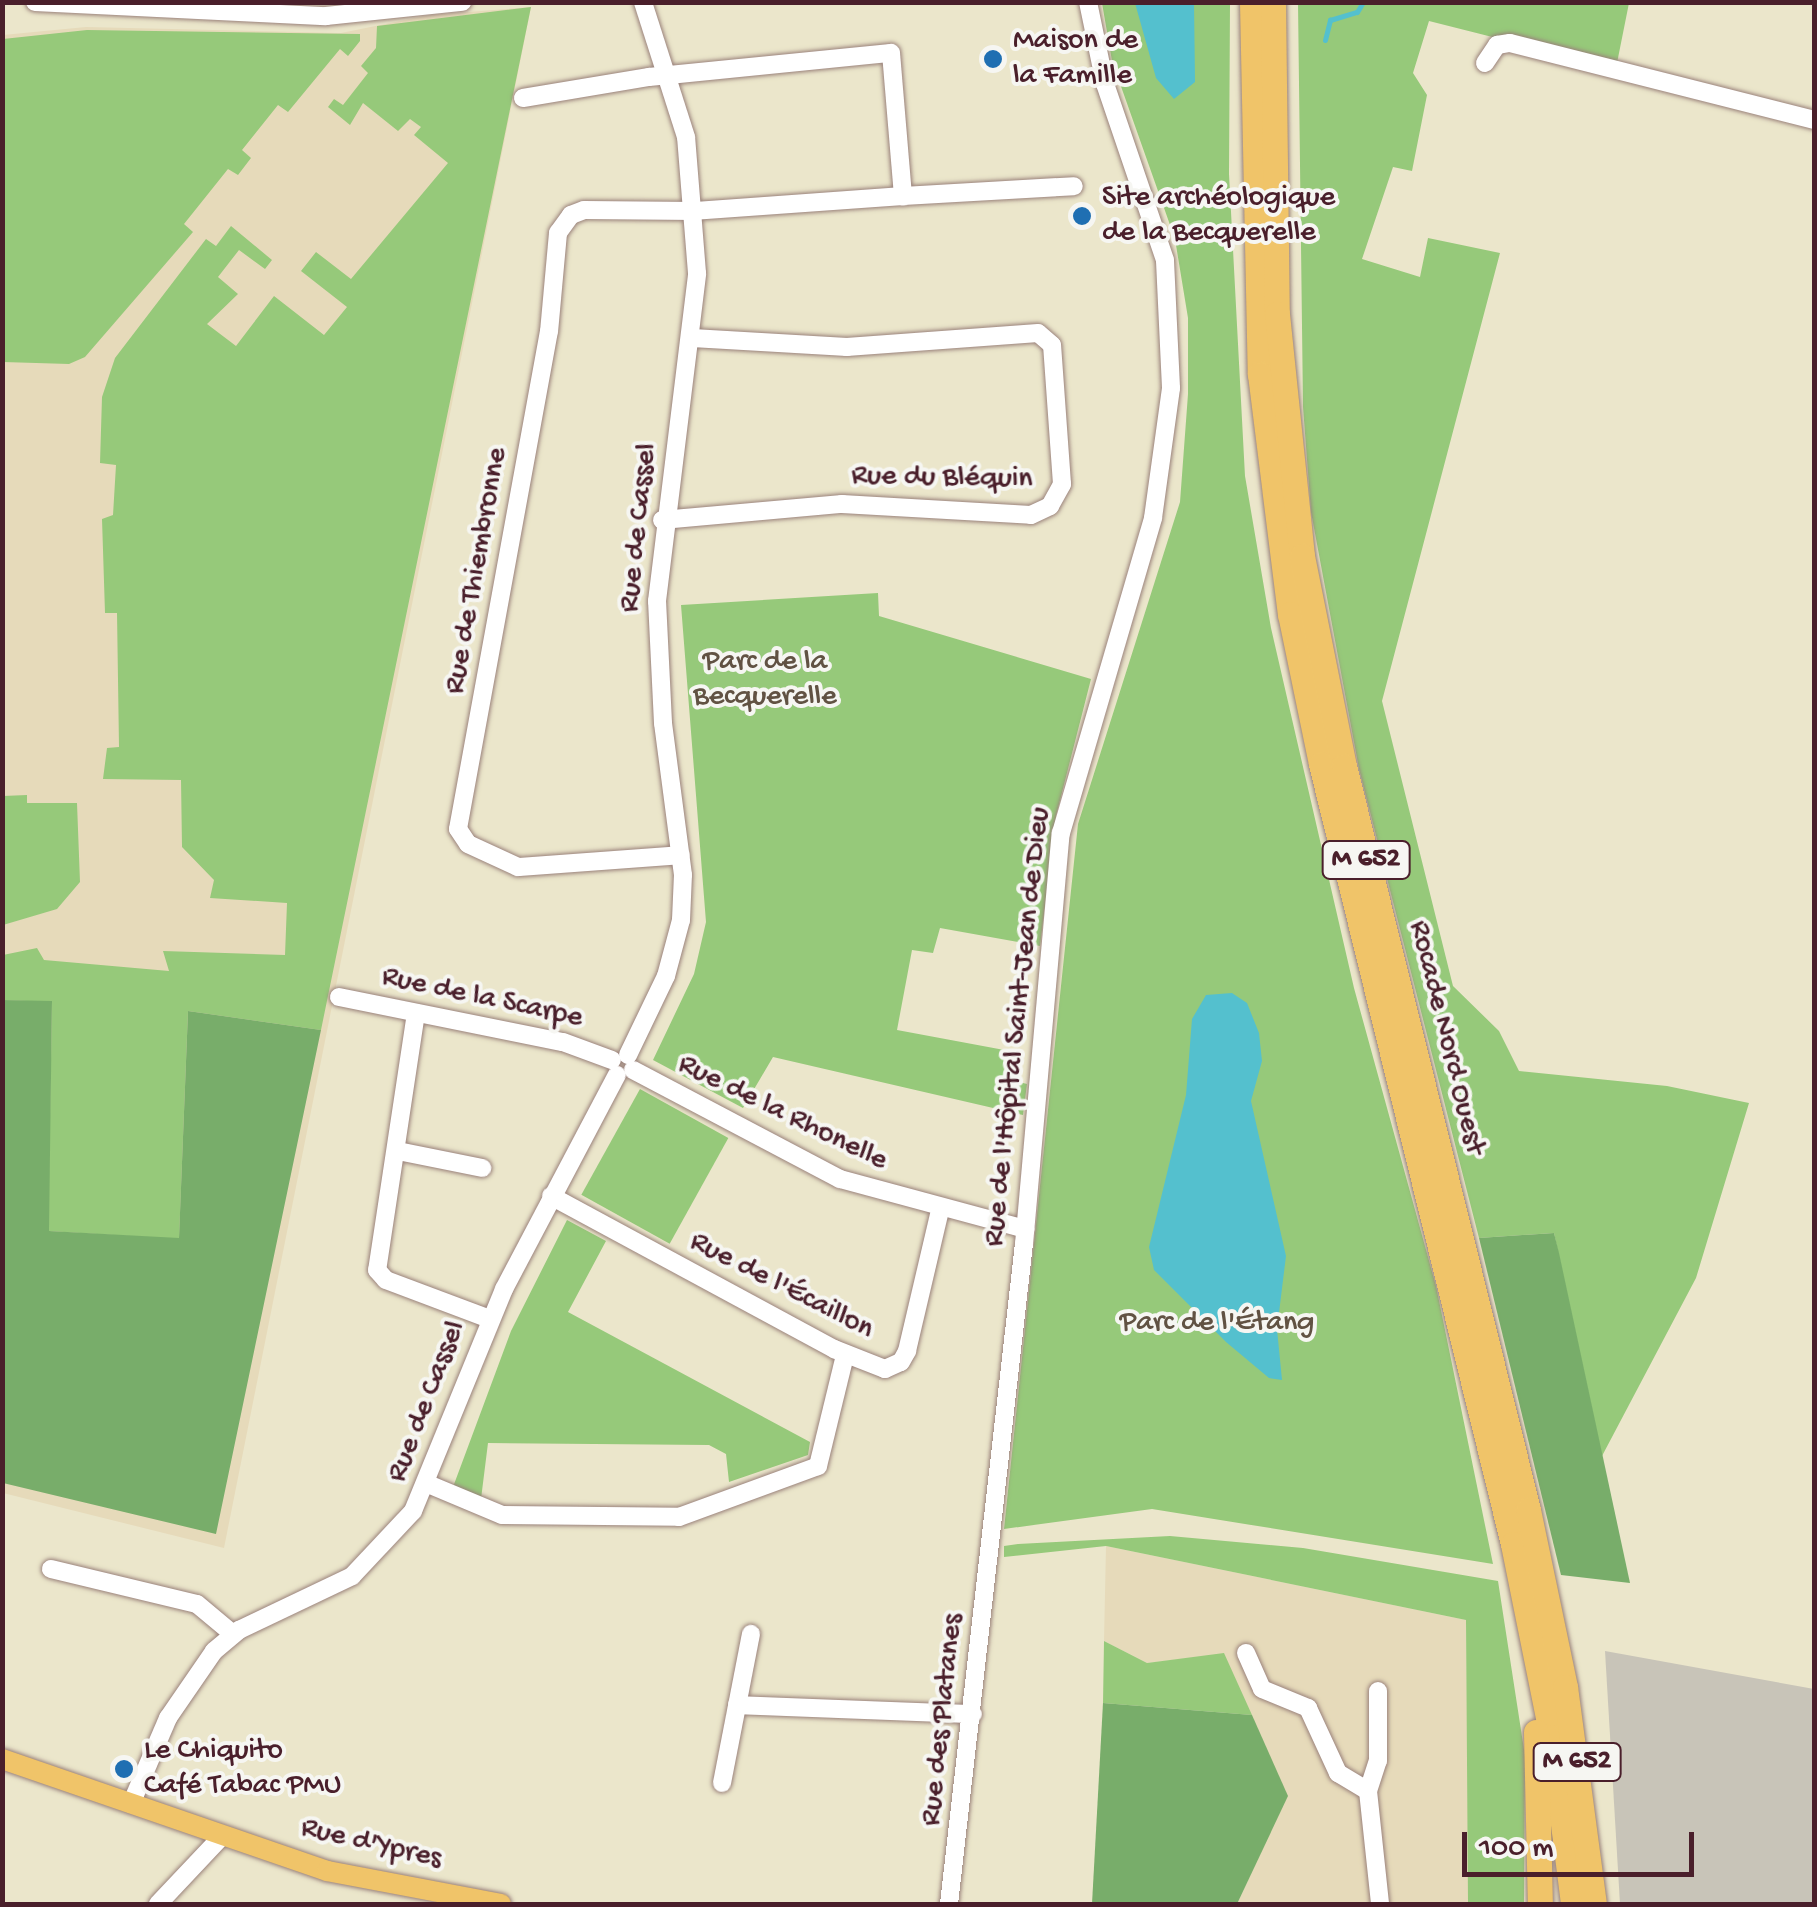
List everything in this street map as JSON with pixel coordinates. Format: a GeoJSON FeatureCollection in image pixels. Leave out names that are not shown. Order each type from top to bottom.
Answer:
{"type":"FeatureCollection","features":[{"type":"Feature","properties":{"kind":"highway","name":"Rocade Nord Ouest"},"geometry":{"type":"LineString","coordinates":[[1252,2],[1260,374],[1288,600],[1325,780],[1524,1545]]}},
{"type":"Feature","properties":{"kind":"highway","name":"Rocade Nord Ouest"},"geometry":{"type":"LineString","coordinates":[[1273,2],[1278,330],[1302,556],[1347,782],[1524,1545],[1573,1904]]}},
{"type":"Feature","properties":{"kind":"highway","name":"Rocade Nord Ouest"},"geometry":{"type":"LineString","coordinates":[[1536,1620],[1594,1904]]}},
{"type":"Feature","properties":{"kind":"highway"},"geometry":{"type":"LineString","coordinates":[[1536,1620],[1540,1904]]}},
{"type":"Feature","properties":{"kind":"main road","name":"Rue d'Ypres"},"geometry":{"type":"LineString","coordinates":[[2,1759],[342,1875],[501,1904]]}},
{"type":"Feature","properties":{"kind":"street"},"geometry":{"type":"LineString","coordinates":[[35,2],[377,8],[462,2]]}},
{"type":"Feature","properties":{"kind":"street","name":"Rue de Cassel"},"geometry":{"type":"LineString","coordinates":[[131,1804],[168,1718],[203,1664],[233,1634],[362,1568],[398,1532],[428,1484],[490,1318],[623,1065],[676,948],[681,855],[659,675],[662,520],[692,338],[696,211],[670,75],[643,2]]}},
{"type":"Feature","properties":{"kind":"street","name":"Rue de l'Hôpital Saint-Jean de Dieu"},"geometry":{"type":"LineString","coordinates":[[991,1541],[1026,1229],[1061,833],[1153,518],[1172,359],[1162,247],[1105,84],[1088,2]]}},
{"type":"Feature","properties":{"kind":"street"},"geometry":{"type":"LineString","coordinates":[[1485,63],[1497,46],[1510,44],[1814,120]]}},
{"type":"Feature","properties":{"kind":"street"},"geometry":{"type":"LineString","coordinates":[[523,98],[670,75],[890,54],[903,196]]}},
{"type":"Feature","properties":{"kind":"street"},"geometry":{"type":"LineString","coordinates":[[696,211],[1074,186]]}},
{"type":"Feature","properties":{"kind":"street","name":"Rue de Thiembronne"},"geometry":{"type":"LineString","coordinates":[[681,855],[518,867],[468,844],[458,829],[549,331],[558,233],[571,214],[584,210],[696,211]]}},
{"type":"Feature","properties":{"kind":"street","name":"Rue du Bléquin"},"geometry":{"type":"LineString","coordinates":[[662,520],[842,504],[1032,515],[1050,506],[1062,484],[1052,345],[1044,336],[828,348],[692,338]]}},
{"type":"Feature","properties":{"kind":"street","name":"Rue de la Scarpe"},"geometry":{"type":"LineString","coordinates":[[340,997],[572,1044],[623,1065]]}},
{"type":"Feature","properties":{"kind":"street"},"geometry":{"type":"LineString","coordinates":[[416,1012],[398,1151],[377,1256],[380,1276],[490,1318]]}},
{"type":"Feature","properties":{"kind":"street","name":"Rue de la Rhonelle"},"geometry":{"type":"LineString","coordinates":[[623,1065],[840,1180],[940,1210],[1026,1229]]}},
{"type":"Feature","properties":{"kind":"street"},"geometry":{"type":"LineString","coordinates":[[398,1151],[482,1168]]}},
{"type":"Feature","properties":{"kind":"street","name":"Rue de l'Écaillon"},"geometry":{"type":"LineString","coordinates":[[551,1196],[846,1354],[885,1369],[901,1362],[940,1210]]}},
{"type":"Feature","properties":{"kind":"street"},"geometry":{"type":"LineString","coordinates":[[428,1484],[502,1515],[679,1516],[818,1466],[846,1354]]}},
{"type":"Feature","properties":{"kind":"street","name":"Rue des Platanes"},"geometry":{"type":"LineString","coordinates":[[949,1904],[991,1541]]}},
{"type":"Feature","properties":{"kind":"street"},"geometry":{"type":"LineString","coordinates":[[52,1569],[197,1604],[233,1634]]}},
{"type":"Feature","properties":{"kind":"street"},"geometry":{"type":"LineString","coordinates":[[722,1783],[751,1634]]}},
{"type":"Feature","properties":{"kind":"street"},"geometry":{"type":"LineString","coordinates":[[1246,1653],[1262,1689],[1308,1708],[1338,1772],[1368,1792]]}},
{"type":"Feature","properties":{"kind":"street"},"geometry":{"type":"LineString","coordinates":[[1378,1690],[1378,1761],[1368,1792],[1380,1904]]}},
{"type":"Feature","properties":{"kind":"street"},"geometry":{"type":"LineString","coordinates":[[737,1704],[973,1714]]}},
{"type":"Feature","properties":{"kind":"street"},"geometry":{"type":"LineString","coordinates":[[158,1904],[222,1836]]}},
{"type":"Feature","properties":{"kind":"shaded area"},"geometry":{"type":"Polygon","coordinates":[[[531,7],[224,1548],[3,1493],[3,35],[86,27],[341,33],[430,15],[531,7]]]}},
{"type":"Feature","properties":{"kind":"shaded area"},"geometry":{"type":"Polygon","coordinates":[[[1106,1546],[1466,1620],[1469,1904],[1237,1904],[1287,1796],[1224,1654],[1147,1663],[1104,1641],[1106,1546]]]}},
{"type":"Feature","properties":{"kind":"shaded area"},"geometry":{"type":"Polygon","coordinates":[[[1605,1651],[1814,1689],[1814,1904],[1620,1904],[1605,1651]]]}},
{"type":"Feature","properties":{"kind":"green space","name":"Parc de l'Étang"},"geometry":{"type":"Polygon","coordinates":[[[1102,3],[1230,3],[1229,174],[1245,476],[1271,628],[1354,988],[1436,1286],[1493,1564],[1152,1509],[1004,1529],[1078,824],[1180,502],[1188,394],[1188,318],[1175,239],[1112,61],[1102,3]]]}},
{"type":"Feature","properties":{"kind":"green space"},"geometry":{"type":"Polygon","coordinates":[[[1298,3],[1629,3],[1616,68],[1429,21],[1413,73],[1427,95],[1412,171],[1393,167],[1362,259],[1420,277],[1428,238],[1500,253],[1382,701],[1453,986],[1499,1031],[1519,1071],[1667,1086],[1749,1103],[1696,1278],[1602,1456],[1554,1233],[1479,1238],[1359,769],[1311,512],[1303,407],[1298,3]]]}},
{"type":"Feature","properties":{"kind":"green space"},"geometry":{"type":"Polygon","coordinates":[[[531,7],[321,1030],[188,1011],[179,1239],[48,1231],[52,1002],[3,1000],[3,955],[37,948],[44,960],[169,971],[163,951],[285,955],[287,903],[210,898],[214,880],[182,847],[181,780],[103,779],[107,748],[119,747],[117,613],[105,613],[102,519],[113,515],[116,465],[100,463],[102,397],[115,358],[206,239],[216,246],[231,226],[272,260],[265,269],[239,250],[218,277],[238,294],[207,324],[236,346],[274,296],[324,335],[347,307],[301,271],[316,252],[351,279],[448,163],[414,135],[421,127],[410,119],[398,131],[363,103],[350,125],[328,107],[334,99],[343,105],[368,73],[361,66],[376,48],[377,26],[531,7]]]}},
{"type":"Feature","properties":{"kind":"green space"},"geometry":{"type":"Polygon","coordinates":[[[87,30],[360,34],[360,41],[348,56],[340,49],[288,112],[278,105],[242,150],[251,158],[238,175],[228,169],[184,224],[193,232],[85,357],[69,364],[3,362],[3,39],[87,30]]]}},
{"type":"Feature","properties":{"kind":"green space","name":"Parc de la Becquerelle"},"geometry":{"type":"Polygon","coordinates":[[[878,593],[879,616],[1091,679],[1056,816],[1040,946],[940,928],[933,953],[912,950],[897,1030],[1015,1052],[1011,1080],[1027,1084],[1023,1115],[773,1057],[743,1108],[653,1060],[694,974],[706,922],[681,605],[878,593]]]}},
{"type":"Feature","properties":{"kind":"green space"},"geometry":{"type":"Polygon","coordinates":[[[27,795],[27,803],[77,803],[80,882],[57,909],[3,925],[3,796],[27,795]]]}},
{"type":"Feature","properties":{"kind":"green space"},"geometry":{"type":"Polygon","coordinates":[[[3,1000],[52,1001],[49,1231],[179,1238],[188,1011],[321,1030],[216,1534],[3,1483],[3,1000]]]}},
{"type":"Feature","properties":{"kind":"green space"},"geometry":{"type":"Polygon","coordinates":[[[640,1089],[728,1138],[670,1244],[581,1195],[640,1089]]]}},
{"type":"Feature","properties":{"kind":"green space"},"geometry":{"type":"Polygon","coordinates":[[[567,1220],[606,1241],[568,1312],[810,1442],[808,1455],[729,1482],[726,1454],[709,1445],[488,1443],[481,1499],[453,1487],[511,1331],[567,1220]]]}},
{"type":"Feature","properties":{"kind":"green space"},"geometry":{"type":"Polygon","coordinates":[[[1554,1233],[1630,1583],[1561,1575],[1479,1238],[1554,1233]]]}},
{"type":"Feature","properties":{"kind":"green space"},"geometry":{"type":"Polygon","coordinates":[[[1170,1536],[1303,1548],[1498,1581],[1525,1756],[1524,1904],[1468,1904],[1466,1620],[1106,1546],[1004,1557],[1004,1546],[1018,1544],[1170,1536]]]}},
{"type":"Feature","properties":{"kind":"green space"},"geometry":{"type":"Polygon","coordinates":[[[1104,1641],[1147,1663],[1224,1653],[1252,1715],[1103,1703],[1104,1641]]]}},
{"type":"Feature","properties":{"kind":"green space"},"geometry":{"type":"Polygon","coordinates":[[[1103,1703],[1252,1715],[1288,1796],[1237,1904],[1092,1904],[1103,1703]]]}},
{"type":"Feature","properties":{"kind":"water"},"geometry":{"type":"Polygon","coordinates":[[[1135,3],[1194,3],[1195,82],[1174,99],[1156,78],[1135,3]]]}},
{"type":"Feature","properties":{"kind":"water"},"geometry":{"type":"Polygon","coordinates":[[[1232,993],[1247,1003],[1259,1033],[1262,1061],[1251,1101],[1286,1256],[1277,1329],[1282,1380],[1269,1378],[1226,1342],[1154,1270],[1149,1247],[1186,1095],[1192,1019],[1206,995],[1232,993]]]}},
{"type":"Feature","properties":{"kind":"waterway"},"geometry":{"type":"LineString","coordinates":[[1325,40],[1330,20],[1357,12],[1363,2]]}},
{"type":"Feature","properties":{"kind":"place","name":"Maison de la Famille"},"geometry":{"type":"Point","coordinates":[993,59]}},
{"type":"Feature","properties":{"kind":"place","name":"Site archéologique de la Becquerelle"},"geometry":{"type":"Point","coordinates":[1082,216]}},
{"type":"Feature","properties":{"kind":"place","name":"Le Chiquito Café Tabac PMU"},"geometry":{"type":"Point","coordinates":[124,1769]}}]}
